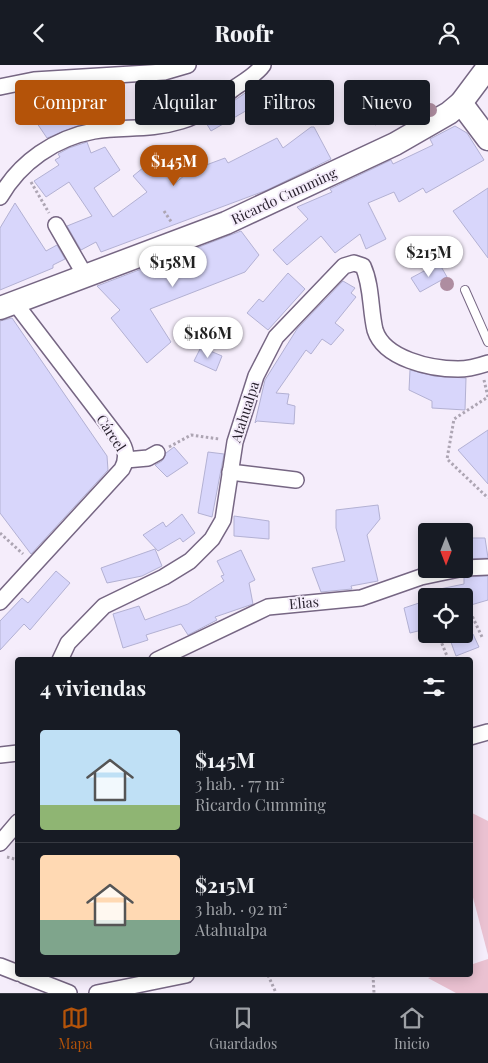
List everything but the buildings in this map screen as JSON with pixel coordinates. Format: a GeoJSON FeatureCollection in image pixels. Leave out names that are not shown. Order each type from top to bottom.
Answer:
{"type":"FeatureCollection","features":[{"type":"Feature","properties":{"kind":"main road","name":"Ricardo Cumming"},"geometry":{"type":"LineString","coordinates":[[8,306],[271,204],[394,144],[449,113],[461,103],[488,67]]}},
{"type":"Feature","properties":{"kind":"main road"},"geometry":{"type":"LineString","coordinates":[[461,103],[488,139]]}},
{"type":"Feature","properties":{"kind":"street"},"geometry":{"type":"LineString","coordinates":[[0,87],[34,80],[164,72],[188,65]]}},
{"type":"Feature","properties":{"kind":"street"},"geometry":{"type":"LineString","coordinates":[[0,197],[7,185],[48,147],[71,137],[95,131],[148,129],[182,121],[210,107],[262,65]]}},
{"type":"Feature","properties":{"kind":"street"},"geometry":{"type":"LineString","coordinates":[[56,225],[86,277]]}},
{"type":"Feature","properties":{"kind":"street","name":"Atahualpa"},"geometry":{"type":"LineString","coordinates":[[61,657],[68,643],[104,606],[164,577],[202,551],[212,539],[223,519],[235,442],[256,376],[276,337],[344,266],[354,263],[363,266],[368,276],[376,331],[382,343],[394,353],[412,361],[434,367],[459,369],[484,364]]}},
{"type":"Feature","properties":{"kind":"street","name":"Cárcel"},"geometry":{"type":"LineString","coordinates":[[0,602],[122,469],[126,460],[125,448],[122,443],[8,306]]}},
{"type":"Feature","properties":{"kind":"street"},"geometry":{"type":"LineString","coordinates":[[126,460],[148,458],[157,453]]}},
{"type":"Feature","properties":{"kind":"street"},"geometry":{"type":"LineString","coordinates":[[230,472],[296,480]]}},
{"type":"Feature","properties":{"kind":"street"},"geometry":{"type":"LineString","coordinates":[[473,568],[488,567]]}},
{"type":"Feature","properties":{"kind":"street","name":"Elias"},"geometry":{"type":"LineString","coordinates":[[163,657],[268,607],[361,598],[418,578]]}},
{"type":"Feature","properties":{"kind":"street"},"geometry":{"type":"LineString","coordinates":[[473,736],[488,732]]}},
{"type":"Feature","properties":{"kind":"street"},"geometry":{"type":"LineString","coordinates":[[0,755],[15,753]]}},
{"type":"Feature","properties":{"kind":"street"},"geometry":{"type":"LineString","coordinates":[[0,843],[15,826]]}},
{"type":"Feature","properties":{"kind":"street"},"geometry":{"type":"LineString","coordinates":[[0,966],[15,972]]}},
{"type":"Feature","properties":{"kind":"street"},"geometry":{"type":"LineString","coordinates":[[28,977],[69,993]]}},
{"type":"Feature","properties":{"kind":"street"},"geometry":{"type":"LineString","coordinates":[[97,993],[176,977]]}},
{"type":"Feature","properties":{"kind":"lane"},"geometry":{"type":"LineString","coordinates":[[465,290],[488,342]]}},
{"type":"Feature","properties":{"kind":"path"},"geometry":{"type":"LineString","coordinates":[[23,169],[56,225]]}},
{"type":"Feature","properties":{"kind":"path"},"geometry":{"type":"LineString","coordinates":[[484,364],[488,397],[454,419],[447,459],[488,498]]}},
{"type":"Feature","properties":{"kind":"path"},"geometry":{"type":"LineString","coordinates":[[157,453],[191,435],[235,442]]}},
{"type":"Feature","properties":{"kind":"path"},"geometry":{"type":"LineString","coordinates":[[0,533],[34,564]]}},
{"type":"Feature","properties":{"kind":"path"},"geometry":{"type":"LineString","coordinates":[[473,618],[482,637]]}},
{"type":"Feature","properties":{"kind":"path"},"geometry":{"type":"LineString","coordinates":[[442,643],[447,656]]}},
{"type":"Feature","properties":{"kind":"path"},"geometry":{"type":"LineString","coordinates":[[269,977],[276,993]]}},
{"type":"Feature","properties":{"kind":"path"},"geometry":{"type":"LineString","coordinates":[[372,977],[374,993]]}},
{"type":"Feature","properties":{"kind":"shaded area"},"geometry":{"type":"Polygon","coordinates":[[[473,814],[488,821],[488,955],[473,898],[473,814]]]}},
{"type":"Feature","properties":{"kind":"shaded area"},"geometry":{"type":"Polygon","coordinates":[[[488,959],[488,993],[456,993],[428,978],[473,977],[473,964],[488,959]]]}}]}
